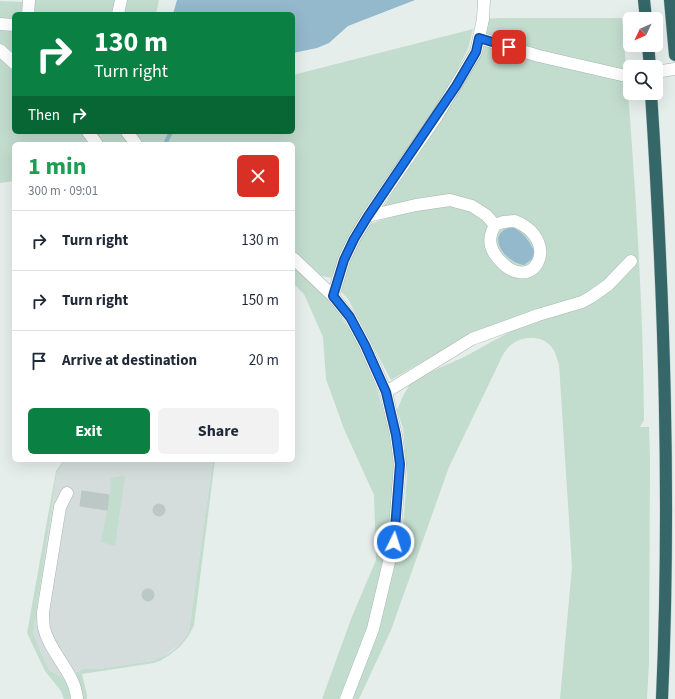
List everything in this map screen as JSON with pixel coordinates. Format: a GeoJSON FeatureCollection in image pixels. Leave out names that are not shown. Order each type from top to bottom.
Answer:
{"type":"FeatureCollection","features":[{"type":"Feature","properties":{"kind":"highway"},"geometry":{"type":"LineString","coordinates":[[644,0],[645,12]]}},
{"type":"Feature","properties":{"kind":"highway"},"geometry":{"type":"LineString","coordinates":[[670,0],[675,55]]}},
{"type":"Feature","properties":{"kind":"highway"},"geometry":{"type":"LineString","coordinates":[[652,100],[660,226],[666,423],[666,524],[662,699]]}},
{"type":"Feature","properties":{"kind":"lane"},"geometry":{"type":"LineString","coordinates":[[28,12],[29,0]]}},
{"type":"Feature","properties":{"kind":"lane"},"geometry":{"type":"LineString","coordinates":[[118,12],[121,0]]}},
{"type":"Feature","properties":{"kind":"lane"},"geometry":{"type":"LineString","coordinates":[[333,296],[344,260],[354,239],[456,86],[476,52],[484,12],[484,0]]}},
{"type":"Feature","properties":{"kind":"lane"},"geometry":{"type":"LineString","coordinates":[[0,24],[12,25]]}},
{"type":"Feature","properties":{"kind":"lane"},"geometry":{"type":"LineString","coordinates":[[479,38],[539,56],[623,75]]}},
{"type":"Feature","properties":{"kind":"lane"},"geometry":{"type":"LineString","coordinates":[[0,50],[12,61]]}},
{"type":"Feature","properties":{"kind":"lane"},"geometry":{"type":"LineString","coordinates":[[663,71],[675,69]]}},
{"type":"Feature","properties":{"kind":"lane"},"geometry":{"type":"LineString","coordinates":[[368,216],[416,205],[450,200],[472,206],[486,215],[494,225]]}},
{"type":"Feature","properties":{"kind":"lane"},"geometry":{"type":"LineString","coordinates":[[503,222],[515,222],[527,228],[541,249],[537,265],[525,272],[518,272],[503,264],[490,247],[489,239],[494,225],[503,222]]}},
{"type":"Feature","properties":{"kind":"lane"},"geometry":{"type":"LineString","coordinates":[[295,260],[333,296],[350,317],[365,345],[386,392],[396,435],[400,464],[394,542],[373,629],[346,699]]}},
{"type":"Feature","properties":{"kind":"lane"},"geometry":{"type":"LineString","coordinates":[[386,392],[472,339],[591,298],[608,285],[631,261]]}},
{"type":"Feature","properties":{"kind":"lane"},"geometry":{"type":"LineString","coordinates":[[68,493],[60,507],[44,605],[44,627],[49,640],[70,676],[76,690],[77,699]]}},
{"type":"Feature","properties":{"kind":"shaded area"},"geometry":{"type":"Polygon","coordinates":[[[64,462],[213,462],[189,631],[182,642],[161,659],[98,669],[83,669],[63,678],[49,670],[33,634],[57,472],[64,462]]]}},
{"type":"Feature","properties":{"kind":"green space"},"geometry":{"type":"Polygon","coordinates":[[[29,0],[159,0],[156,12],[28,12],[29,0]]]}},
{"type":"Feature","properties":{"kind":"green space"},"geometry":{"type":"Polygon","coordinates":[[[0,1],[23,2],[22,12],[12,12],[12,23],[0,22],[0,1]]]}},
{"type":"Feature","properties":{"kind":"green space"},"geometry":{"type":"Polygon","coordinates":[[[622,18],[623,52],[625,52],[625,60],[623,60],[623,100],[629,100],[640,269],[644,420],[640,427],[649,427],[649,662],[647,699],[560,699],[572,567],[559,364],[554,351],[549,344],[537,338],[530,338],[517,341],[512,344],[502,356],[449,467],[391,630],[359,699],[351,699],[368,653],[402,540],[407,476],[403,428],[397,410],[403,396],[412,380],[464,357],[528,322],[515,318],[458,341],[391,380],[348,299],[338,288],[361,238],[370,225],[378,221],[420,209],[446,204],[469,208],[480,214],[488,225],[484,239],[486,248],[496,263],[505,272],[521,276],[533,273],[542,265],[544,259],[543,246],[537,235],[529,226],[518,220],[494,217],[466,199],[457,197],[435,198],[379,212],[414,161],[462,85],[478,53],[486,19],[622,18]]]}},
{"type":"Feature","properties":{"kind":"green space"},"geometry":{"type":"Polygon","coordinates":[[[0,24],[12,25],[12,61],[0,50],[0,24]]]}},
{"type":"Feature","properties":{"kind":"green space"},"geometry":{"type":"Polygon","coordinates":[[[473,29],[468,49],[452,80],[338,263],[331,278],[322,276],[295,254],[295,142],[96,142],[90,134],[295,134],[295,74],[473,29]]]}},
{"type":"Feature","properties":{"kind":"green space"},"geometry":{"type":"Polygon","coordinates":[[[0,57],[12,68],[12,134],[87,134],[93,142],[12,142],[12,181],[0,183],[0,57]]]}},
{"type":"Feature","properties":{"kind":"green space"},"geometry":{"type":"Polygon","coordinates":[[[502,225],[517,225],[538,245],[535,263],[520,270],[500,256],[493,237],[502,225]]]}},
{"type":"Feature","properties":{"kind":"green space"},"geometry":{"type":"Polygon","coordinates":[[[295,265],[322,292],[338,312],[358,343],[377,389],[388,426],[394,467],[391,539],[369,624],[339,699],[322,699],[351,619],[376,560],[374,495],[344,429],[326,379],[323,337],[304,294],[295,285],[295,265]]]}},
{"type":"Feature","properties":{"kind":"green space"},"geometry":{"type":"Polygon","coordinates":[[[63,462],[64,462],[57,472],[33,634],[49,670],[63,678],[69,685],[73,699],[64,699],[61,691],[45,671],[27,633],[56,471],[63,462]]]}},
{"type":"Feature","properties":{"kind":"green space"},"geometry":{"type":"Polygon","coordinates":[[[213,462],[215,462],[194,625],[191,632],[178,648],[166,657],[154,663],[82,674],[87,695],[87,699],[83,699],[73,674],[83,669],[98,669],[159,659],[183,641],[189,631],[213,462]]]}},
{"type":"Feature","properties":{"kind":"green space"},"geometry":{"type":"Polygon","coordinates":[[[125,476],[115,546],[101,542],[110,496],[111,478],[125,476]]]}},
{"type":"Feature","properties":{"kind":"water"},"geometry":{"type":"Polygon","coordinates":[[[177,0],[415,0],[348,26],[329,43],[317,48],[295,53],[295,12],[174,12],[177,0]]]}},
{"type":"Feature","properties":{"kind":"water"},"geometry":{"type":"Polygon","coordinates":[[[512,227],[525,237],[534,251],[532,259],[524,265],[510,259],[500,248],[498,242],[499,236],[503,231],[512,227]]]}},
{"type":"Feature","properties":{"kind":"building"},"geometry":{"type":"Polygon","coordinates":[[[82,491],[109,495],[107,510],[80,506],[82,491]]]}},
{"type":"Feature","properties":{"kind":"building"},"geometry":{"type":"Polygon","coordinates":[[[157,504],[161,504],[165,510],[161,516],[157,516],[153,512],[153,508],[157,504]]]}},
{"type":"Feature","properties":{"kind":"building"},"geometry":{"type":"Polygon","coordinates":[[[146,589],[150,589],[154,595],[150,601],[146,601],[142,597],[142,593],[146,589]]]}},
{"type":"Feature","properties":{"kind":"waterway"},"geometry":{"type":"LineString","coordinates":[[166,142],[170,134]]}},
{"type":"Feature","properties":{"kind":"route"},"geometry":{"type":"LineString","coordinates":[[394,542],[400,464],[396,435],[386,392],[365,345],[350,317],[333,296],[344,260],[354,239],[456,86],[476,52],[479,38],[509,47]]}}]}
